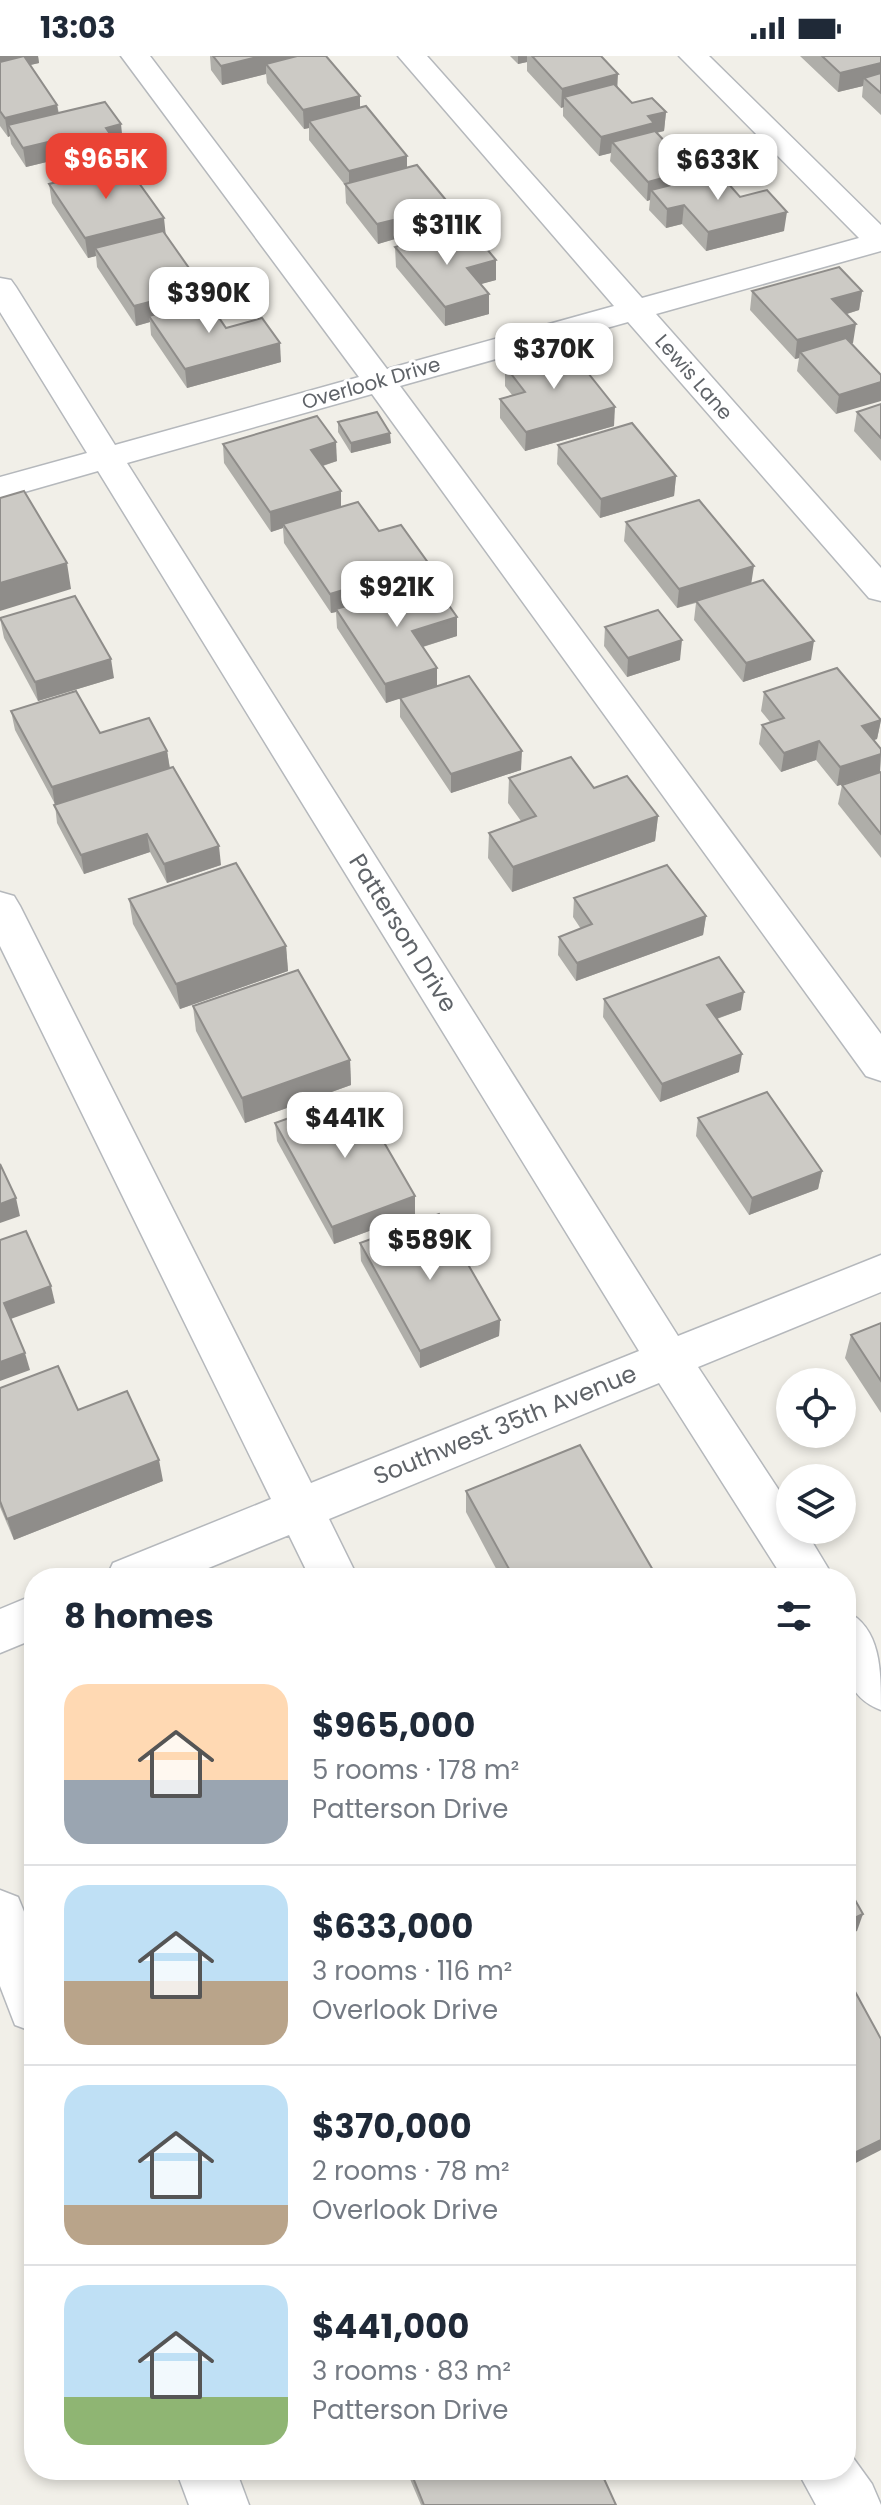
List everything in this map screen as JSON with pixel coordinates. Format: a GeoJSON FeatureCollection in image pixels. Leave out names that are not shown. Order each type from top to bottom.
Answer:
{"type":"FeatureCollection","features":[{"type":"Feature","properties":{"kind":"street"},"geometry":{"type":"LineString","coordinates":[[135,56],[379,381],[881,1065]]}},
{"type":"Feature","properties":{"kind":"street","name":"Lewis Lane"},"geometry":{"type":"LineString","coordinates":[[412,56],[881,590]]}},
{"type":"Feature","properties":{"kind":"street"},"geometry":{"type":"LineString","coordinates":[[693,56],[881,241]]}},
{"type":"Feature","properties":{"kind":"street","name":"Overlook Drive"},"geometry":{"type":"LineString","coordinates":[[0,488],[881,241]]}},
{"type":"Feature","properties":{"kind":"street","name":"Patterson Drive"},"geometry":{"type":"LineString","coordinates":[[0,287],[668,1359],[804,1568]]}},
{"type":"Feature","properties":{"kind":"street"},"geometry":{"type":"LineString","coordinates":[[0,906],[329,1568]]}},
{"type":"Feature","properties":{"kind":"street","name":"Southwest 35th Avenue"},"geometry":{"type":"LineString","coordinates":[[154,1568],[881,1273]]}},
{"type":"Feature","properties":{"kind":"street"},"geometry":{"type":"LineString","coordinates":[[0,1631],[24,1621]]}},
{"type":"Feature","properties":{"kind":"street"},"geometry":{"type":"LineString","coordinates":[[856,1648],[881,1687]]}},
{"type":"Feature","properties":{"kind":"street"},"geometry":{"type":"LineString","coordinates":[[0,1915],[24,1979]]}},
{"type":"Feature","properties":{"kind":"street"},"geometry":{"type":"LineString","coordinates":[[210,2480],[219,2505]]}},
{"type":"Feature","properties":{"kind":"street"},"geometry":{"type":"LineString","coordinates":[[834,2480],[851,2505]]}},
{"type":"Feature","properties":{"kind":"building"},"geometry":{"type":"Polygon","coordinates":[[[24,56],[57,105],[5,118],[0,111],[0,62],[24,56]]]}},
{"type":"Feature","properties":{"kind":"building"},"geometry":{"type":"Polygon","coordinates":[[[213,56],[261,56],[221,66],[213,56]]]}},
{"type":"Feature","properties":{"kind":"building"},"geometry":{"type":"Polygon","coordinates":[[[297,56],[326,56],[360,96],[303,110],[266,64],[297,56]]]}},
{"type":"Feature","properties":{"kind":"building"},"geometry":{"type":"Polygon","coordinates":[[[532,56],[601,56],[618,74],[562,89],[532,56]]]}},
{"type":"Feature","properties":{"kind":"building"},"geometry":{"type":"Polygon","coordinates":[[[822,56],[881,56],[881,63],[840,73],[822,56]]]}},
{"type":"Feature","properties":{"kind":"building"},"geometry":{"type":"Polygon","coordinates":[[[881,73],[881,93],[864,78],[881,73]]]}},
{"type":"Feature","properties":{"kind":"building"},"geometry":{"type":"Polygon","coordinates":[[[614,84],[632,103],[652,98],[666,112],[648,116],[654,123],[601,137],[564,97],[614,84]]]}},
{"type":"Feature","properties":{"kind":"building"},"geometry":{"type":"Polygon","coordinates":[[[105,102],[121,124],[106,128],[125,155],[80,166],[61,139],[23,148],[8,125],[105,102]]]}},
{"type":"Feature","properties":{"kind":"building"},"geometry":{"type":"Polygon","coordinates":[[[366,106],[407,156],[349,171],[309,121],[366,106]]]}},
{"type":"Feature","properties":{"kind":"building"},"geometry":{"type":"Polygon","coordinates":[[[655,131],[692,170],[648,182],[612,142],[655,131]]]}},
{"type":"Feature","properties":{"kind":"building"},"geometry":{"type":"Polygon","coordinates":[[[126,165],[164,218],[85,238],[49,184],[126,165]]]}},
{"type":"Feature","properties":{"kind":"building"},"geometry":{"type":"Polygon","coordinates":[[[417,165],[460,217],[415,229],[405,217],[377,224],[345,184],[417,165]]]}},
{"type":"Feature","properties":{"kind":"building"},"geometry":{"type":"Polygon","coordinates":[[[719,173],[740,197],[767,190],[787,212],[708,232],[684,205],[667,209],[651,190],[719,173]]]}},
{"type":"Feature","properties":{"kind":"building"},"geometry":{"type":"Polygon","coordinates":[[[163,231],[203,288],[134,306],[95,248],[163,231]]]}},
{"type":"Feature","properties":{"kind":"building"},"geometry":{"type":"Polygon","coordinates":[[[446,233],[459,248],[481,242],[496,260],[467,268],[489,294],[445,307],[395,247],[446,233]]]}},
{"type":"Feature","properties":{"kind":"building"},"geometry":{"type":"Polygon","coordinates":[[[839,267],[862,291],[832,299],[856,324],[797,340],[752,291],[839,267]]]}},
{"type":"Feature","properties":{"kind":"building"},"geometry":{"type":"Polygon","coordinates":[[[207,300],[226,328],[262,318],[280,343],[185,369],[149,316],[207,300]]]}},
{"type":"Feature","properties":{"kind":"building"},"geometry":{"type":"Polygon","coordinates":[[[846,338],[881,375],[881,382],[839,395],[800,352],[846,338]]]}},
{"type":"Feature","properties":{"kind":"building"},"geometry":{"type":"Polygon","coordinates":[[[569,349],[615,407],[526,432],[500,399],[525,392],[505,366],[569,349]]]}},
{"type":"Feature","properties":{"kind":"building"},"geometry":{"type":"Polygon","coordinates":[[[881,404],[881,438],[857,412],[881,404]]]}},
{"type":"Feature","properties":{"kind":"building"},"geometry":{"type":"Polygon","coordinates":[[[377,412],[390,433],[351,443],[338,422],[377,412]]]}},
{"type":"Feature","properties":{"kind":"building"},"geometry":{"type":"Polygon","coordinates":[[[317,416],[336,442],[311,450],[341,491],[270,512],[223,444],[317,416]]]}},
{"type":"Feature","properties":{"kind":"building"},"geometry":{"type":"Polygon","coordinates":[[[632,423],[676,476],[601,499],[558,445],[632,423]]]}},
{"type":"Feature","properties":{"kind":"building"},"geometry":{"type":"Polygon","coordinates":[[[24,491],[67,563],[0,583],[0,498],[24,491]]]}},
{"type":"Feature","properties":{"kind":"building"},"geometry":{"type":"Polygon","coordinates":[[[699,500],[754,566],[679,589],[626,522],[699,500]]]}},
{"type":"Feature","properties":{"kind":"building"},"geometry":{"type":"Polygon","coordinates":[[[358,502],[379,531],[401,525],[429,564],[330,594],[283,524],[358,502]]]}},
{"type":"Feature","properties":{"kind":"building"},"geometry":{"type":"Polygon","coordinates":[[[763,580],[814,641],[746,663],[696,601],[763,580]]]}},
{"type":"Feature","properties":{"kind":"building"},"geometry":{"type":"Polygon","coordinates":[[[432,581],[457,617],[412,631],[437,668],[385,684],[336,609],[432,581]]]}},
{"type":"Feature","properties":{"kind":"building"},"geometry":{"type":"Polygon","coordinates":[[[75,596],[111,659],[35,682],[0,618],[75,596]]]}},
{"type":"Feature","properties":{"kind":"building"},"geometry":{"type":"Polygon","coordinates":[[[658,610],[682,640],[628,658],[605,627],[658,610]]]}},
{"type":"Feature","properties":{"kind":"building"},"geometry":{"type":"Polygon","coordinates":[[[837,668],[881,720],[862,726],[881,749],[881,754],[840,767],[819,741],[784,753],[762,725],[784,718],[764,692],[837,668]]]}},
{"type":"Feature","properties":{"kind":"building"},"geometry":{"type":"Polygon","coordinates":[[[469,676],[522,751],[451,774],[400,698],[469,676]]]}},
{"type":"Feature","properties":{"kind":"building"},"geometry":{"type":"Polygon","coordinates":[[[76,691],[100,733],[149,718],[167,751],[52,787],[11,711],[76,691]]]}},
{"type":"Feature","properties":{"kind":"building"},"geometry":{"type":"Polygon","coordinates":[[[571,757],[594,788],[627,776],[658,816],[513,867],[489,833],[536,816],[509,778],[571,757]]]}},
{"type":"Feature","properties":{"kind":"building"},"geometry":{"type":"Polygon","coordinates":[[[173,767],[219,846],[164,864],[147,834],[81,855],[54,805],[173,767]]]}},
{"type":"Feature","properties":{"kind":"building"},"geometry":{"type":"Polygon","coordinates":[[[881,772],[881,834],[842,785],[881,772]]]}},
{"type":"Feature","properties":{"kind":"building"},"geometry":{"type":"Polygon","coordinates":[[[236,863],[286,946],[176,984],[129,899],[236,863]]]}},
{"type":"Feature","properties":{"kind":"building"},"geometry":{"type":"Polygon","coordinates":[[[667,865],[706,916],[577,963],[559,937],[592,924],[574,898],[667,865]]]}},
{"type":"Feature","properties":{"kind":"building"},"geometry":{"type":"Polygon","coordinates":[[[719,957],[744,992],[707,1005],[742,1054],[662,1084],[604,999],[719,957]]]}},
{"type":"Feature","properties":{"kind":"building"},"geometry":{"type":"Polygon","coordinates":[[[298,970],[350,1060],[242,1098],[193,1006],[298,970]]]}},
{"type":"Feature","properties":{"kind":"building"},"geometry":{"type":"Polygon","coordinates":[[[767,1092],[822,1171],[752,1198],[698,1118],[767,1092]]]}},
{"type":"Feature","properties":{"kind":"building"},"geometry":{"type":"Polygon","coordinates":[[[356,1094],[415,1196],[332,1227],[275,1123],[356,1094]]]}},
{"type":"Feature","properties":{"kind":"building"},"geometry":{"type":"Polygon","coordinates":[[[0,1164],[16,1198],[0,1204],[0,1164]]]}},
{"type":"Feature","properties":{"kind":"building"},"geometry":{"type":"Polygon","coordinates":[[[439,1214],[500,1320],[420,1351],[360,1243],[439,1214]]]}},
{"type":"Feature","properties":{"kind":"building"},"geometry":{"type":"Polygon","coordinates":[[[26,1231],[51,1286],[4,1303],[25,1353],[0,1362],[0,1240],[26,1231]]]}},
{"type":"Feature","properties":{"kind":"building"},"geometry":{"type":"Polygon","coordinates":[[[881,1323],[881,1381],[851,1335],[881,1323]]]}},
{"type":"Feature","properties":{"kind":"building"},"geometry":{"type":"Polygon","coordinates":[[[58,1366],[78,1410],[127,1391],[159,1460],[7,1519],[0,1501],[0,1388],[58,1366]]]}},
{"type":"Feature","properties":{"kind":"building"},"geometry":{"type":"Polygon","coordinates":[[[580,1445],[652,1568],[508,1568],[466,1491],[580,1445]]]}},
{"type":"Feature","properties":{"kind":"building"},"geometry":{"type":"Polygon","coordinates":[[[856,1902],[863,1914],[856,1917],[856,1902]]]}},
{"type":"Feature","properties":{"kind":"building"},"geometry":{"type":"Polygon","coordinates":[[[856,1993],[881,2039],[881,2140],[856,2152],[856,1993]]]}},
{"type":"Feature","properties":{"kind":"building"},"geometry":{"type":"Polygon","coordinates":[[[414,2480],[605,2480],[616,2505],[424,2505],[414,2480]]]}}]}
